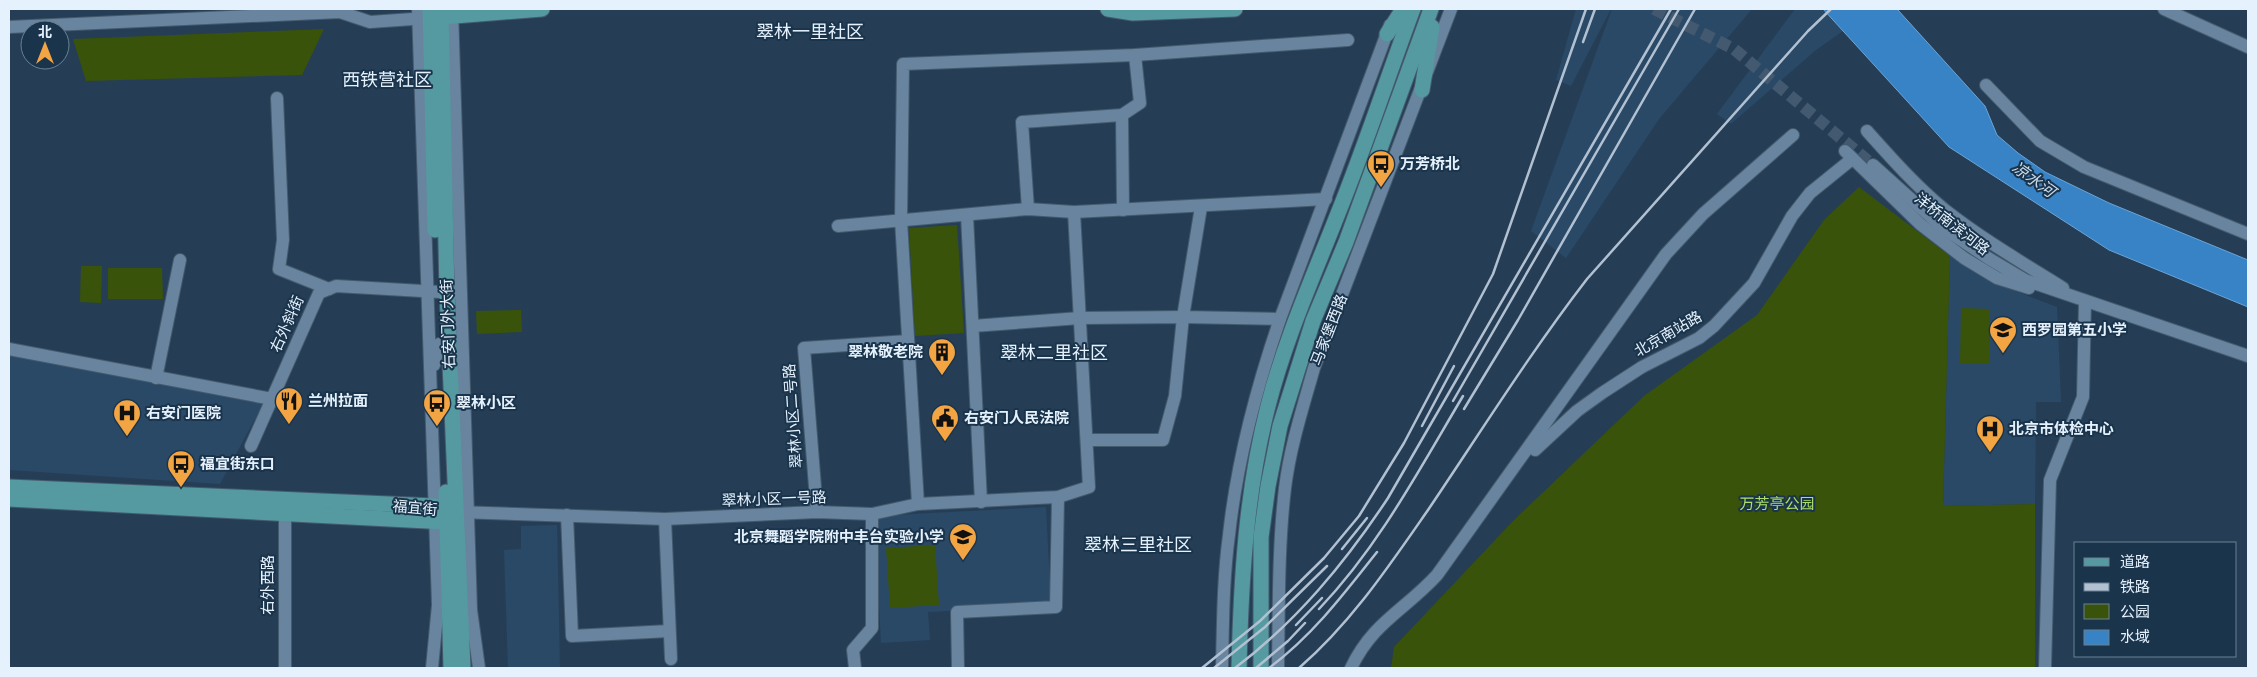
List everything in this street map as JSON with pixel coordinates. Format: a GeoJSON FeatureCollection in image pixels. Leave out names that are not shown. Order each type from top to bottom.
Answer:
{"type":"FeatureCollection","features":[{"type":"Feature","properties":{"kind":"main road"},"geometry":{"type":"LineString","coordinates":[[436,13],[542,9]]}},
{"type":"Feature","properties":{"kind":"main road"},"geometry":{"type":"LineString","coordinates":[[1108,9],[1133,13],[1235,9]]}},
{"type":"Feature","properties":{"kind":"main road"},"geometry":{"type":"LineString","coordinates":[[1387,34],[1403,9]]}},
{"type":"Feature","properties":{"kind":"main road"},"geometry":{"type":"LineString","coordinates":[[1239,668],[1245,541],[1250,499],[1268,407],[1281,363],[1350,185],[1412,9]]}},
{"type":"Feature","properties":{"kind":"main road"},"geometry":{"type":"LineString","coordinates":[[1422,90],[1433,9]]}},
{"type":"Feature","properties":{"kind":"main road","name":"马家堡西路"},"geometry":{"type":"LineString","coordinates":[[1261,668],[1261,537],[1268,486],[1280,426],[1313,321],[1346,242],[1433,9]]}},
{"type":"Feature","properties":{"kind":"main road","name":"右安门外大街"},"geometry":{"type":"LineString","coordinates":[[436,13],[451,668]]}},
{"type":"Feature","properties":{"kind":"main road","name":"右安门外大街"},"geometry":{"type":"LineString","coordinates":[[443,293],[440,344],[448,514],[463,668]]}},
{"type":"Feature","properties":{"kind":"main road","name":"福宜街"},"geometry":{"type":"LineString","coordinates":[[9,487],[284,507]]}},
{"type":"Feature","properties":{"kind":"main road","name":"福宜街"},"geometry":{"type":"LineString","coordinates":[[9,499],[448,514]]}},
{"type":"Feature","properties":{"kind":"street"},"geometry":{"type":"LineString","coordinates":[[1222,668],[1226,563],[1236,489],[1249,421],[1263,367],[1395,9]]}},
{"type":"Feature","properties":{"kind":"street","name":"马家堡西路"},"geometry":{"type":"LineString","coordinates":[[1278,668],[1281,534],[1285,486],[1297,429],[1314,368],[1422,90],[1451,9]]}},
{"type":"Feature","properties":{"kind":"street"},"geometry":{"type":"LineString","coordinates":[[2164,9],[2248,47]]}},
{"type":"Feature","properties":{"kind":"street"},"geometry":{"type":"LineString","coordinates":[[9,27],[340,12],[370,22],[436,13],[443,293],[430,380],[448,514],[472,610],[479,668]]}},
{"type":"Feature","properties":{"kind":"street"},"geometry":{"type":"LineString","coordinates":[[918,504],[901,220],[903,64],[1135,55],[1348,40]]}},
{"type":"Feature","properties":{"kind":"street"},"geometry":{"type":"LineString","coordinates":[[1028,209],[1022,122],[1122,115],[1140,103],[1135,55]]}},
{"type":"Feature","properties":{"kind":"street"},"geometry":{"type":"LineString","coordinates":[[1986,85],[2040,141],[2084,167],[2248,234]]}},
{"type":"Feature","properties":{"kind":"street"},"geometry":{"type":"LineString","coordinates":[[277,98],[283,240],[279,269],[329,289],[336,286],[443,293]]}},
{"type":"Feature","properties":{"kind":"street"},"geometry":{"type":"LineString","coordinates":[[1122,115],[1123,210]]}},
{"type":"Feature","properties":{"kind":"street","name":"洋桥南滨河路"},"geometry":{"type":"LineString","coordinates":[[1868,131],[1901,169],[1946,211],[1980,236],[2085,301]]}},
{"type":"Feature","properties":{"kind":"street","name":"北京南站路"},"geometry":{"type":"LineString","coordinates":[[1351,668],[1361,648],[1375,631],[1438,575],[1666,254],[1703,214],[1793,135]]}},
{"type":"Feature","properties":{"kind":"street","name":"洋桥南滨河路"},"geometry":{"type":"LineString","coordinates":[[1848,155],[1920,224],[1964,258],[1997,278],[2058,298],[2085,301]]}},
{"type":"Feature","properties":{"kind":"street","name":"北京南站路"},"geometry":{"type":"LineString","coordinates":[[1515,469],[1577,411],[1602,393],[1642,367],[1699,338],[1714,326],[1754,283],[1792,216],[1810,193],[1848,155]]}},
{"type":"Feature","properties":{"kind":"street","name":"洋桥南滨河路"},"geometry":{"type":"LineString","coordinates":[[1874,165],[1943,228],[2025,280],[2248,356]]}},
{"type":"Feature","properties":{"kind":"street"},"geometry":{"type":"LineString","coordinates":[[838,226],[1028,209],[1074,212],[1201,207],[1326,199]]}},
{"type":"Feature","properties":{"kind":"street"},"geometry":{"type":"LineString","coordinates":[[1074,212],[1087,440],[1163,440],[1175,396],[1183,316],[1201,207]]}},
{"type":"Feature","properties":{"kind":"street"},"geometry":{"type":"LineString","coordinates":[[967,215],[981,502]]}},
{"type":"Feature","properties":{"kind":"street"},"geometry":{"type":"LineString","coordinates":[[156,378],[180,260]]}},
{"type":"Feature","properties":{"kind":"street","name":"右外斜街"},"geometry":{"type":"LineString","coordinates":[[250,446],[319,293],[329,289]]}},
{"type":"Feature","properties":{"kind":"street"},"geometry":{"type":"LineString","coordinates":[[2045,668],[2050,480],[2083,397],[2085,301]]}},
{"type":"Feature","properties":{"kind":"street"},"geometry":{"type":"LineString","coordinates":[[973,326],[1080,318],[1183,316],[1280,319]]}},
{"type":"Feature","properties":{"kind":"street","name":"翠林小区二号路"},"geometry":{"type":"LineString","coordinates":[[817,512],[804,348],[908,341]]}},
{"type":"Feature","properties":{"kind":"street"},"geometry":{"type":"LineString","coordinates":[[430,380],[440,344]]}},
{"type":"Feature","properties":{"kind":"street"},"geometry":{"type":"LineString","coordinates":[[9,349],[272,399]]}},
{"type":"Feature","properties":{"kind":"street","name":"翠林小区一号路"},"geometry":{"type":"LineString","coordinates":[[448,514],[665,519],[817,512],[872,514],[918,504],[1058,497],[1089,487],[1087,440]]}},
{"type":"Feature","properties":{"kind":"street"},"geometry":{"type":"LineString","coordinates":[[958,668],[957,612],[1056,607],[1058,497]]}},
{"type":"Feature","properties":{"kind":"street","name":"右外西路"},"geometry":{"type":"LineString","coordinates":[[284,507],[285,668]]}},
{"type":"Feature","properties":{"kind":"street"},"geometry":{"type":"LineString","coordinates":[[432,668],[448,514]]}},
{"type":"Feature","properties":{"kind":"street"},"geometry":{"type":"LineString","coordinates":[[855,668],[853,650],[872,628],[872,514]]}},
{"type":"Feature","properties":{"kind":"street"},"geometry":{"type":"LineString","coordinates":[[567,516],[572,636],[670,631]]}},
{"type":"Feature","properties":{"kind":"street"},"geometry":{"type":"LineString","coordinates":[[665,519],[670,659]]}},
{"type":"Feature","properties":{"kind":"shaded area"},"geometry":{"type":"Polygon","coordinates":[[[1576,9],[1611,9],[1571,86],[1556,80],[1576,9]]]}},
{"type":"Feature","properties":{"kind":"shaded area"},"geometry":{"type":"Polygon","coordinates":[[[1612,9],[1752,9],[1659,119],[1566,258],[1531,231],[1612,9]]]}},
{"type":"Feature","properties":{"kind":"shaded area"},"geometry":{"type":"Polygon","coordinates":[[[1795,9],[1874,9],[1816,50],[1731,124],[1717,114],[1795,9]]]}},
{"type":"Feature","properties":{"kind":"shaded area"},"geometry":{"type":"Polygon","coordinates":[[[1950,256],[1992,282],[2057,307],[2061,402],[2036,402],[2035,504],[1943,506],[1950,256]]]}},
{"type":"Feature","properties":{"kind":"shaded area","name":"右安门医院"},"geometry":{"type":"Polygon","coordinates":[[[9,354],[263,404],[220,484],[9,470],[9,354]]]}},
{"type":"Feature","properties":{"kind":"shaded area","name":"北京舞蹈学院附中丰台实验小学"},"geometry":{"type":"Polygon","coordinates":[[[1046,507],[1051,606],[928,612],[930,640],[881,643],[874,516],[1046,507]]]}},
{"type":"Feature","properties":{"kind":"shaded area"},"geometry":{"type":"Polygon","coordinates":[[[557,525],[560,668],[508,668],[504,550],[521,549],[521,526],[557,525]]]}},
{"type":"Feature","properties":{"kind":"green space"},"geometry":{"type":"Polygon","coordinates":[[[324,29],[302,75],[86,81],[73,39],[324,29]]]}},
{"type":"Feature","properties":{"kind":"green space","name":"万芳亭公园"},"geometry":{"type":"Polygon","coordinates":[[[1859,187],[1950,256],[1943,506],[2035,504],[2035,668],[1391,668],[1394,647],[1513,521],[1644,396],[1757,315],[1824,220],[1859,187]]]}},
{"type":"Feature","properties":{"kind":"green space"},"geometry":{"type":"Polygon","coordinates":[[[957,225],[964,333],[915,336],[909,228],[957,225]]]}},
{"type":"Feature","properties":{"kind":"green space"},"geometry":{"type":"Polygon","coordinates":[[[81,266],[102,266],[101,303],[80,302],[81,266]]]}},
{"type":"Feature","properties":{"kind":"green space"},"geometry":{"type":"Polygon","coordinates":[[[108,268],[162,268],[163,299],[108,299],[108,268]]]}},
{"type":"Feature","properties":{"kind":"green space"},"geometry":{"type":"Polygon","coordinates":[[[1961,308],[1990,309],[1989,364],[1960,363],[1961,308]]]}},
{"type":"Feature","properties":{"kind":"green space"},"geometry":{"type":"Polygon","coordinates":[[[521,310],[522,332],[477,334],[476,311],[521,310]]]}},
{"type":"Feature","properties":{"kind":"green space"},"geometry":{"type":"Polygon","coordinates":[[[935,545],[939,605],[890,608],[886,548],[935,545]]]}},
{"type":"Feature","properties":{"kind":"water","name":"凉水河"},"geometry":{"type":"Polygon","coordinates":[[[1823,9],[1897,9],[1985,106],[1997,135],[2018,153],[2045,172],[2109,203],[2248,260],[2248,307],[2109,250],[1949,147],[1823,9]]]}},
{"type":"Feature","properties":{"kind":"tunnel"},"geometry":{"type":"LineString","coordinates":[[1654,9],[1734,49],[1873,165]]}},
{"type":"Feature","properties":{"kind":"railway"},"geometry":{"type":"LineString","coordinates":[[1202,668],[1260,621],[1324,558],[1359,516],[1404,443],[1493,274],[1586,9]]}},
{"type":"Feature","properties":{"kind":"railway"},"geometry":{"type":"LineString","coordinates":[[1583,42],[1595,9]]}},
{"type":"Feature","properties":{"kind":"railway"},"geometry":{"type":"LineString","coordinates":[[1235,668],[1279,631],[1319,590],[1355,545],[1388,498],[1671,9]]}},
{"type":"Feature","properties":{"kind":"railway"},"geometry":{"type":"LineString","coordinates":[[1453,401],[1679,9]]}},
{"type":"Feature","properties":{"kind":"railway"},"geometry":{"type":"LineString","coordinates":[[1464,409],[1518,320],[1695,9]]}},
{"type":"Feature","properties":{"kind":"railway"},"geometry":{"type":"LineString","coordinates":[[1299,668],[1336,632],[1384,573],[1525,364],[1587,279],[1808,31],[1831,9]]}},
{"type":"Feature","properties":{"kind":"railway"},"geometry":{"type":"LineString","coordinates":[[1422,426],[1454,366]]}},
{"type":"Feature","properties":{"kind":"railway"},"geometry":{"type":"LineString","coordinates":[[1319,609],[1361,560],[1397,507],[1463,396]]}},
{"type":"Feature","properties":{"kind":"railway"},"geometry":{"type":"LineString","coordinates":[[1342,549],[1367,518]]}},
{"type":"Feature","properties":{"kind":"railway"},"geometry":{"type":"LineString","coordinates":[[1269,668],[1285,656],[1313,628],[1340,599],[1377,552]]}},
{"type":"Feature","properties":{"kind":"railway"},"geometry":{"type":"LineString","coordinates":[[1214,668],[1265,627],[1327,566]]}},
{"type":"Feature","properties":{"kind":"railway"},"geometry":{"type":"LineString","coordinates":[[1296,625],[1322,598]]}},
{"type":"Feature","properties":{"kind":"railway"},"geometry":{"type":"LineString","coordinates":[[1256,668],[1288,641],[1305,623]]}},
{"type":"Feature","properties":{"kind":"place","name":"万芳桥北"},"geometry":{"type":"Point","coordinates":[1381,188]}},
{"type":"Feature","properties":{"kind":"place","name":"西罗园第五小学"},"geometry":{"type":"Point","coordinates":[2003,354]}},
{"type":"Feature","properties":{"kind":"place","name":"翠林敬老院"},"geometry":{"type":"Point","coordinates":[942,376]}},
{"type":"Feature","properties":{"kind":"place","name":"兰州拉面"},"geometry":{"type":"Point","coordinates":[289,425]}},
{"type":"Feature","properties":{"kind":"place","name":"翠林小区"},"geometry":{"type":"Point","coordinates":[437,427]}},
{"type":"Feature","properties":{"kind":"place","name":"右安门医院"},"geometry":{"type":"Point","coordinates":[127,437]}},
{"type":"Feature","properties":{"kind":"place","name":"右安门人民法院"},"geometry":{"type":"Point","coordinates":[945,442]}},
{"type":"Feature","properties":{"kind":"place","name":"北京市体检中心"},"geometry":{"type":"Point","coordinates":[1990,453]}},
{"type":"Feature","properties":{"kind":"place","name":"福宜街东口"},"geometry":{"type":"Point","coordinates":[181,488]}},
{"type":"Feature","properties":{"kind":"place","name":"北京舞蹈学院附中丰台实验小学"},"geometry":{"type":"Point","coordinates":[963,561]}},
{"type":"Feature","properties":{"kind":"district","name":"翠林一里社区"},"geometry":{"type":"Point","coordinates":[810,32]}},
{"type":"Feature","properties":{"kind":"district","name":"西铁营社区"},"geometry":{"type":"Point","coordinates":[387,80]}},
{"type":"Feature","properties":{"kind":"district","name":"翠林二里社区"},"geometry":{"type":"Point","coordinates":[1054,353]}},
{"type":"Feature","properties":{"kind":"district","name":"翠林三里社区"},"geometry":{"type":"Point","coordinates":[1138,545]}}]}
